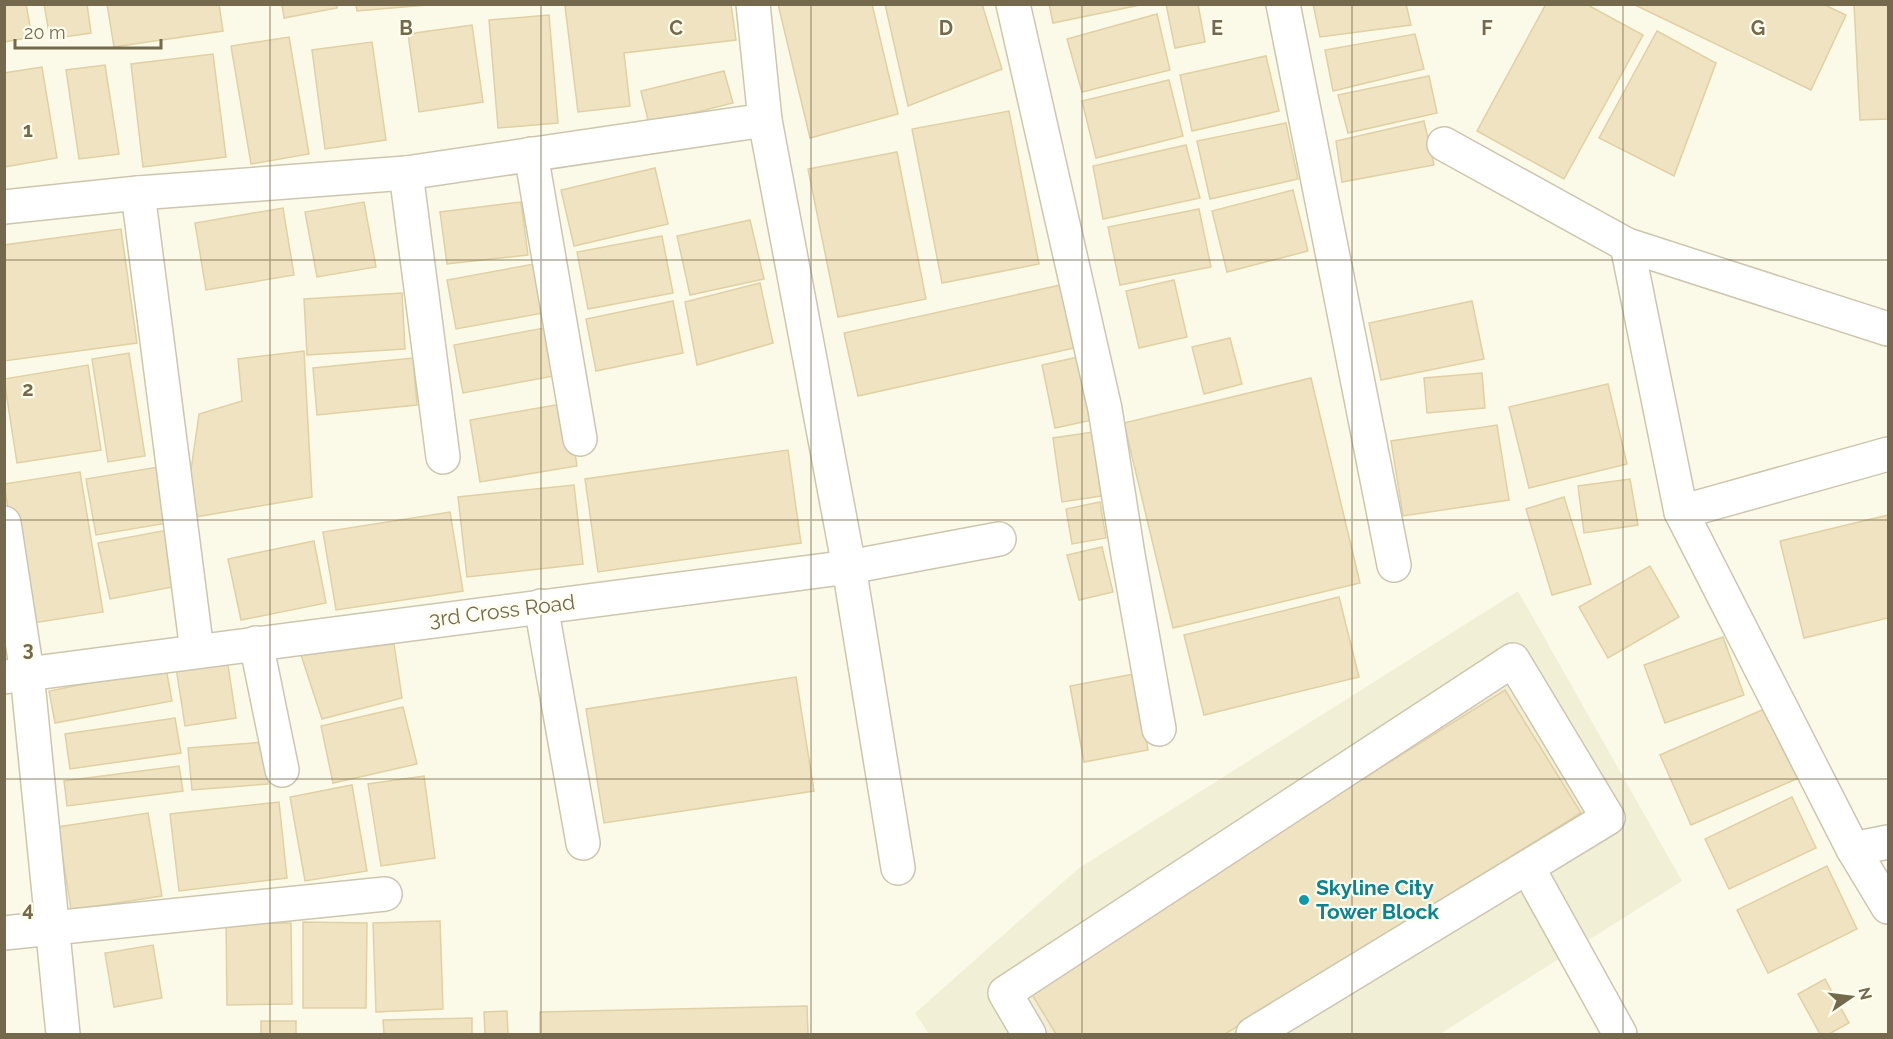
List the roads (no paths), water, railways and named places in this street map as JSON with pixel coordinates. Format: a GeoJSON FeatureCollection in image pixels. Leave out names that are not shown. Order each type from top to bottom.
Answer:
{"type":"FeatureCollection","features":[{"type":"Feature","properties":{"kind":"street"},"geometry":{"type":"LineString","coordinates":[[753,4],[765,120],[849,567],[898,868]]}},
{"type":"Feature","properties":{"kind":"street"},"geometry":{"type":"LineString","coordinates":[[1013,4],[1105,409],[1159,729]]}},
{"type":"Feature","properties":{"kind":"street"},"geometry":{"type":"LineString","coordinates":[[1282,4],[1394,565]]}},
{"type":"Feature","properties":{"kind":"street"},"geometry":{"type":"LineString","coordinates":[[4,207],[138,193],[406,173],[765,120]]}},
{"type":"Feature","properties":{"kind":"street"},"geometry":{"type":"LineString","coordinates":[[1444,144],[1626,245],[1888,329]]}},
{"type":"Feature","properties":{"kind":"street"},"geometry":{"type":"LineString","coordinates":[[531,154],[579,440]]}},
{"type":"Feature","properties":{"kind":"street"},"geometry":{"type":"LineString","coordinates":[[406,173],[443,457]]}},
{"type":"Feature","properties":{"kind":"street"},"geometry":{"type":"LineString","coordinates":[[138,193],[197,651]]}},
{"type":"Feature","properties":{"kind":"street"},"geometry":{"type":"LineString","coordinates":[[1626,245],[1681,512],[1853,849],[1888,907]]}},
{"type":"Feature","properties":{"kind":"street"},"geometry":{"type":"LineString","coordinates":[[1681,512],[1888,454]]}},
{"type":"Feature","properties":{"kind":"street"},"geometry":{"type":"LineString","coordinates":[[4,524],[16,675],[51,927],[63,1035]]}},
{"type":"Feature","properties":{"kind":"street","name":"3rd Cross Road"},"geometry":{"type":"LineString","coordinates":[[16,675],[849,567],[999,539]]}},
{"type":"Feature","properties":{"kind":"street"},"geometry":{"type":"LineString","coordinates":[[541,606],[583,843]]}},
{"type":"Feature","properties":{"kind":"street"},"geometry":{"type":"LineString","coordinates":[[256,643],[282,770]]}},
{"type":"Feature","properties":{"kind":"street"},"geometry":{"type":"LineString","coordinates":[[1029,1035],[1005,993],[1513,660],[1608,818],[1254,1035]]}},
{"type":"Feature","properties":{"kind":"street"},"geometry":{"type":"LineString","coordinates":[[1853,849],[1888,842]]}},
{"type":"Feature","properties":{"kind":"street"},"geometry":{"type":"LineString","coordinates":[[1528,868],[1620,1035]]}},
{"type":"Feature","properties":{"kind":"street"},"geometry":{"type":"LineString","coordinates":[[4,933],[385,894]]}},
{"type":"Feature","properties":{"kind":"place","name":"Skyline City Tower Block"},"geometry":{"type":"Point","coordinates":[1304,900]}}]}
